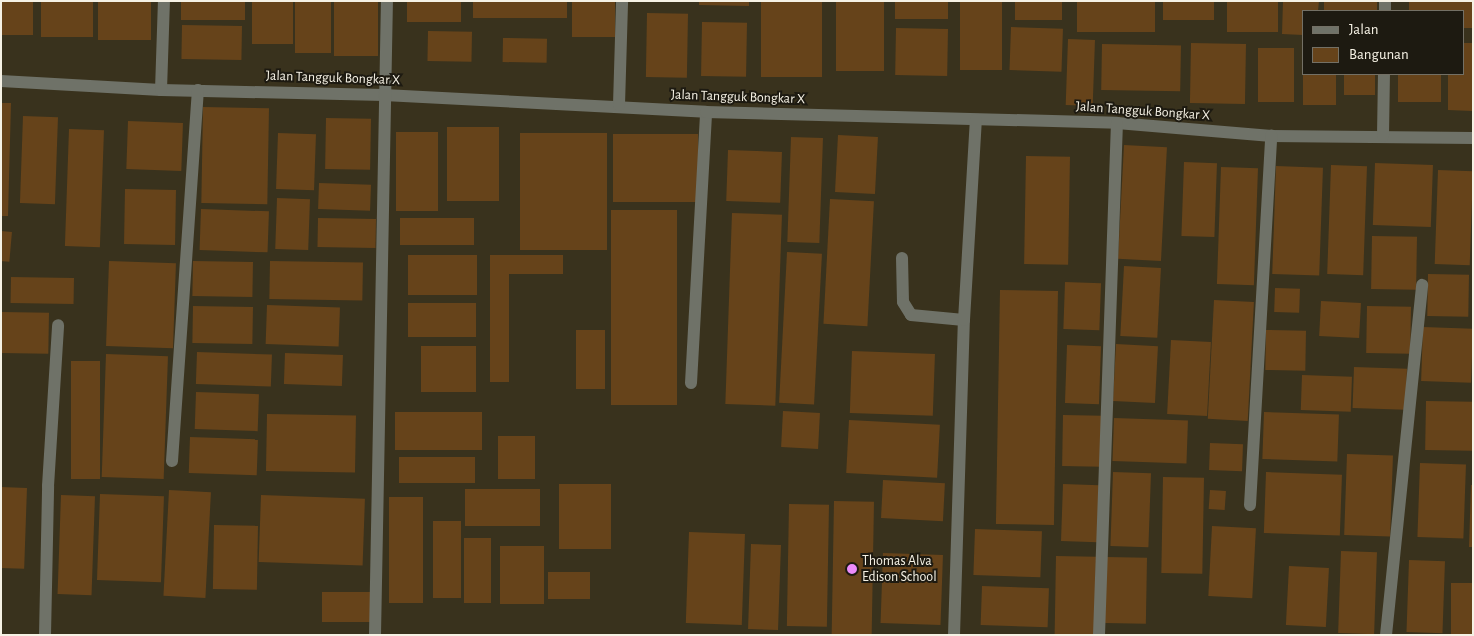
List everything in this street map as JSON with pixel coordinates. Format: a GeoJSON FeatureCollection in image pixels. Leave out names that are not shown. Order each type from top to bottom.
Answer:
{"type":"FeatureCollection","features":[{"type":"Feature","properties":{"kind":"street"},"geometry":{"type":"LineString","coordinates":[[161,90],[164,1]]}},
{"type":"Feature","properties":{"kind":"street"},"geometry":{"type":"LineString","coordinates":[[375,635],[387,1]]}},
{"type":"Feature","properties":{"kind":"street"},"geometry":{"type":"LineString","coordinates":[[619,105],[622,1]]}},
{"type":"Feature","properties":{"kind":"street"},"geometry":{"type":"LineString","coordinates":[[1383,136],[1384,75]]}},
{"type":"Feature","properties":{"kind":"street","name":"Jalan Tangguk Bongkar X"},"geometry":{"type":"LineString","coordinates":[[1,82],[161,90],[384,95],[619,105],[706,112],[1116,123],[1271,136],[1473,138]]}},
{"type":"Feature","properties":{"kind":"street"},"geometry":{"type":"LineString","coordinates":[[172,461],[198,90]]}},
{"type":"Feature","properties":{"kind":"street"},"geometry":{"type":"LineString","coordinates":[[691,383],[706,112]]}},
{"type":"Feature","properties":{"kind":"street"},"geometry":{"type":"LineString","coordinates":[[954,635],[964,320],[976,120]]}},
{"type":"Feature","properties":{"kind":"street"},"geometry":{"type":"LineString","coordinates":[[1099,635],[1116,123]]}},
{"type":"Feature","properties":{"kind":"street"},"geometry":{"type":"LineString","coordinates":[[1250,505],[1271,136]]}},
{"type":"Feature","properties":{"kind":"street"},"geometry":{"type":"LineString","coordinates":[[902,258],[903,302],[910,315],[964,320]]}},
{"type":"Feature","properties":{"kind":"street"},"geometry":{"type":"LineString","coordinates":[[1386,635],[1422,285]]}},
{"type":"Feature","properties":{"kind":"street"},"geometry":{"type":"LineString","coordinates":[[45,635],[48,486],[58,325]]}},
{"type":"Feature","properties":{"kind":"building"},"geometry":{"type":"Polygon","coordinates":[[[1,1],[33,1],[33,35],[1,35],[1,1]]]}},
{"type":"Feature","properties":{"kind":"building"},"geometry":{"type":"Polygon","coordinates":[[[41,1],[93,1],[93,37],[41,37],[41,1]]]}},
{"type":"Feature","properties":{"kind":"building"},"geometry":{"type":"Polygon","coordinates":[[[98,1],[151,1],[151,40],[98,40],[98,1]]]}},
{"type":"Feature","properties":{"kind":"building"},"geometry":{"type":"Polygon","coordinates":[[[181,1],[245,1],[245,20],[181,20],[181,1]]]}},
{"type":"Feature","properties":{"kind":"building"},"geometry":{"type":"Polygon","coordinates":[[[252,1],[293,1],[293,44],[252,44],[252,1]]]}},
{"type":"Feature","properties":{"kind":"building"},"geometry":{"type":"Polygon","coordinates":[[[295,1],[331,1],[331,53],[295,53],[295,1]]]}},
{"type":"Feature","properties":{"kind":"building"},"geometry":{"type":"Polygon","coordinates":[[[334,1],[378,1],[378,56],[334,56],[334,1]]]}},
{"type":"Feature","properties":{"kind":"building"},"geometry":{"type":"Polygon","coordinates":[[[407,1],[461,1],[461,22],[407,22],[407,1]]]}},
{"type":"Feature","properties":{"kind":"building"},"geometry":{"type":"Polygon","coordinates":[[[473,1],[567,1],[567,18],[473,18],[473,1]]]}},
{"type":"Feature","properties":{"kind":"building"},"geometry":{"type":"Polygon","coordinates":[[[572,1],[615,1],[615,37],[572,37],[572,1]]]}},
{"type":"Feature","properties":{"kind":"building"},"geometry":{"type":"Polygon","coordinates":[[[699,1],[749,1],[749,6],[699,5],[699,1]]]}},
{"type":"Feature","properties":{"kind":"building"},"geometry":{"type":"Polygon","coordinates":[[[761,1],[822,1],[822,77],[761,77],[761,1]]]}},
{"type":"Feature","properties":{"kind":"building"},"geometry":{"type":"Polygon","coordinates":[[[836,1],[884,1],[884,71],[836,71],[836,1]]]}},
{"type":"Feature","properties":{"kind":"building"},"geometry":{"type":"Polygon","coordinates":[[[895,1],[948,1],[948,19],[895,19],[895,1]]]}},
{"type":"Feature","properties":{"kind":"building"},"geometry":{"type":"Polygon","coordinates":[[[960,1],[1002,1],[1002,70],[960,70],[960,1]]]}},
{"type":"Feature","properties":{"kind":"building"},"geometry":{"type":"Polygon","coordinates":[[[1015,1],[1062,1],[1062,20],[1015,20],[1015,1]]]}},
{"type":"Feature","properties":{"kind":"building"},"geometry":{"type":"Polygon","coordinates":[[[1077,1],[1155,1],[1155,32],[1077,32],[1077,1]]]}},
{"type":"Feature","properties":{"kind":"building"},"geometry":{"type":"Polygon","coordinates":[[[1163,1],[1214,1],[1214,20],[1163,20],[1163,1]]]}},
{"type":"Feature","properties":{"kind":"building"},"geometry":{"type":"Polygon","coordinates":[[[1227,1],[1278,1],[1278,32],[1227,32],[1227,1]]]}},
{"type":"Feature","properties":{"kind":"building"},"geometry":{"type":"Polygon","coordinates":[[[1283,1],[1319,1],[1318,10],[1302,10],[1302,35],[1282,34],[1283,1]]]}},
{"type":"Feature","properties":{"kind":"building"},"geometry":{"type":"Polygon","coordinates":[[[1324,1],[1377,1],[1377,10],[1324,10],[1324,1]]]}},
{"type":"Feature","properties":{"kind":"building"},"geometry":{"type":"Polygon","coordinates":[[[1409,1],[1473,1],[1473,28],[1464,28],[1464,10],[1409,10],[1409,1]]]}},
{"type":"Feature","properties":{"kind":"building"},"geometry":{"type":"Polygon","coordinates":[[[647,13],[688,14],[687,78],[646,77],[647,13]]]}},
{"type":"Feature","properties":{"kind":"building"},"geometry":{"type":"Polygon","coordinates":[[[702,22],[747,23],[746,77],[701,76],[702,22]]]}},
{"type":"Feature","properties":{"kind":"building"},"geometry":{"type":"Polygon","coordinates":[[[182,25],[242,26],[241,60],[181,59],[182,25]]]}},
{"type":"Feature","properties":{"kind":"building"},"geometry":{"type":"Polygon","coordinates":[[[1011,27],[1063,29],[1061,72],[1009,70],[1011,27]]]}},
{"type":"Feature","properties":{"kind":"building"},"geometry":{"type":"Polygon","coordinates":[[[896,28],[948,29],[947,76],[895,75],[896,28]]]}},
{"type":"Feature","properties":{"kind":"building"},"geometry":{"type":"Polygon","coordinates":[[[428,31],[472,32],[471,62],[427,61],[428,31]]]}},
{"type":"Feature","properties":{"kind":"building"},"geometry":{"type":"Polygon","coordinates":[[[503,38],[547,39],[547,63],[503,62],[503,38]]]}},
{"type":"Feature","properties":{"kind":"building"},"geometry":{"type":"Polygon","coordinates":[[[1068,39],[1095,40],[1093,106],[1066,105],[1068,39]]]}},
{"type":"Feature","properties":{"kind":"building"},"geometry":{"type":"Polygon","coordinates":[[[1191,43],[1246,44],[1245,104],[1190,103],[1191,43]]]}},
{"type":"Feature","properties":{"kind":"building"},"geometry":{"type":"Polygon","coordinates":[[[1464,43],[1473,43],[1473,111],[1448,110],[1448,75],[1464,75],[1464,43]]]}},
{"type":"Feature","properties":{"kind":"building"},"geometry":{"type":"Polygon","coordinates":[[[1102,44],[1181,45],[1180,91],[1101,90],[1102,44]]]}},
{"type":"Feature","properties":{"kind":"building"},"geometry":{"type":"Polygon","coordinates":[[[1258,48],[1294,48],[1294,102],[1258,102],[1258,48]]]}},
{"type":"Feature","properties":{"kind":"building"},"geometry":{"type":"Polygon","coordinates":[[[1303,75],[1336,75],[1336,105],[1303,105],[1303,75]]]}},
{"type":"Feature","properties":{"kind":"building"},"geometry":{"type":"Polygon","coordinates":[[[1344,75],[1375,75],[1375,95],[1344,95],[1344,75]]]}},
{"type":"Feature","properties":{"kind":"building"},"geometry":{"type":"Polygon","coordinates":[[[1398,75],[1441,75],[1441,102],[1398,102],[1398,75]]]}},
{"type":"Feature","properties":{"kind":"building"},"geometry":{"type":"Polygon","coordinates":[[[1,103],[11,103],[8,216],[1,216],[1,103]]]}},
{"type":"Feature","properties":{"kind":"building"},"geometry":{"type":"Polygon","coordinates":[[[203,107],[269,108],[267,204],[201,203],[203,107]]]}},
{"type":"Feature","properties":{"kind":"building"},"geometry":{"type":"Polygon","coordinates":[[[23,116],[58,117],[55,204],[20,203],[23,116]]]}},
{"type":"Feature","properties":{"kind":"building"},"geometry":{"type":"Polygon","coordinates":[[[326,118],[371,119],[370,170],[325,169],[326,118]]]}},
{"type":"Feature","properties":{"kind":"building"},"geometry":{"type":"Polygon","coordinates":[[[128,121],[183,123],[181,171],[126,169],[128,121]]]}},
{"type":"Feature","properties":{"kind":"building"},"geometry":{"type":"Polygon","coordinates":[[[447,127],[499,127],[499,201],[447,201],[447,127]]]}},
{"type":"Feature","properties":{"kind":"building"},"geometry":{"type":"Polygon","coordinates":[[[69,129],[104,130],[100,247],[65,246],[69,129]]]}},
{"type":"Feature","properties":{"kind":"building"},"geometry":{"type":"Polygon","coordinates":[[[396,132],[438,132],[438,211],[396,211],[396,132]]]}},
{"type":"Feature","properties":{"kind":"building"},"geometry":{"type":"Polygon","coordinates":[[[278,133],[316,134],[314,190],[276,189],[278,133]]]}},
{"type":"Feature","properties":{"kind":"building"},"geometry":{"type":"Polygon","coordinates":[[[520,133],[607,133],[607,250],[520,250],[520,133]]]}},
{"type":"Feature","properties":{"kind":"building"},"geometry":{"type":"Polygon","coordinates":[[[613,134],[698,134],[698,202],[613,202],[613,134]]]}},
{"type":"Feature","properties":{"kind":"building"},"geometry":{"type":"Polygon","coordinates":[[[838,135],[878,137],[875,194],[835,192],[838,135]]]}},
{"type":"Feature","properties":{"kind":"building"},"geometry":{"type":"Polygon","coordinates":[[[791,137],[823,138],[819,243],[787,242],[791,137]]]}},
{"type":"Feature","properties":{"kind":"building"},"geometry":{"type":"Polygon","coordinates":[[[1124,145],[1167,147],[1161,261],[1118,259],[1124,145]]]}},
{"type":"Feature","properties":{"kind":"building"},"geometry":{"type":"Polygon","coordinates":[[[728,150],[782,152],[780,203],[726,201],[728,150]]]}},
{"type":"Feature","properties":{"kind":"building"},"geometry":{"type":"Polygon","coordinates":[[[1026,156],[1070,157],[1068,265],[1024,264],[1026,156]]]}},
{"type":"Feature","properties":{"kind":"building"},"geometry":{"type":"Polygon","coordinates":[[[1184,162],[1217,163],[1214,237],[1181,236],[1184,162]]]}},
{"type":"Feature","properties":{"kind":"building"},"geometry":{"type":"Polygon","coordinates":[[[1375,163],[1433,165],[1431,227],[1373,225],[1375,163]]]}},
{"type":"Feature","properties":{"kind":"building"},"geometry":{"type":"Polygon","coordinates":[[[1331,165],[1367,166],[1363,275],[1327,274],[1331,165]]]}},
{"type":"Feature","properties":{"kind":"building"},"geometry":{"type":"Polygon","coordinates":[[[1276,166],[1323,168],[1319,276],[1272,274],[1276,166]]]}},
{"type":"Feature","properties":{"kind":"building"},"geometry":{"type":"Polygon","coordinates":[[[1221,167],[1258,168],[1254,285],[1217,284],[1221,167]]]}},
{"type":"Feature","properties":{"kind":"building"},"geometry":{"type":"Polygon","coordinates":[[[1438,170],[1473,171],[1470,265],[1435,264],[1438,170]]]}},
{"type":"Feature","properties":{"kind":"building"},"geometry":{"type":"Polygon","coordinates":[[[319,183],[371,185],[370,211],[318,209],[319,183]]]}},
{"type":"Feature","properties":{"kind":"building"},"geometry":{"type":"Polygon","coordinates":[[[125,189],[176,190],[175,245],[124,244],[125,189]]]}},
{"type":"Feature","properties":{"kind":"building"},"geometry":{"type":"Polygon","coordinates":[[[277,198],[310,199],[308,250],[275,249],[277,198]]]}},
{"type":"Feature","properties":{"kind":"building"},"geometry":{"type":"Polygon","coordinates":[[[830,199],[874,201],[867,326],[823,324],[830,199]]]}},
{"type":"Feature","properties":{"kind":"building"},"geometry":{"type":"Polygon","coordinates":[[[201,209],[269,211],[268,252],[200,250],[201,209]]]}},
{"type":"Feature","properties":{"kind":"building"},"geometry":{"type":"Polygon","coordinates":[[[611,210],[677,210],[677,405],[611,405],[611,210]]]}},
{"type":"Feature","properties":{"kind":"building"},"geometry":{"type":"Polygon","coordinates":[[[732,213],[782,215],[775,406],[725,404],[732,213]]]}},
{"type":"Feature","properties":{"kind":"building"},"geometry":{"type":"Polygon","coordinates":[[[318,218],[376,219],[375,248],[317,247],[318,218]]]}},
{"type":"Feature","properties":{"kind":"building"},"geometry":{"type":"Polygon","coordinates":[[[400,218],[474,218],[474,245],[400,245],[400,218]]]}},
{"type":"Feature","properties":{"kind":"building"},"geometry":{"type":"Polygon","coordinates":[[[1,231],[12,232],[9,262],[1,261],[1,231]]]}},
{"type":"Feature","properties":{"kind":"building"},"geometry":{"type":"Polygon","coordinates":[[[1372,236],[1417,237],[1416,290],[1371,289],[1372,236]]]}},
{"type":"Feature","properties":{"kind":"building"},"geometry":{"type":"Polygon","coordinates":[[[787,252],[822,254],[814,405],[779,403],[787,252]]]}},
{"type":"Feature","properties":{"kind":"building"},"geometry":{"type":"Polygon","coordinates":[[[408,255],[477,255],[477,295],[408,295],[408,255]]]}},
{"type":"Feature","properties":{"kind":"building"},"geometry":{"type":"Polygon","coordinates":[[[490,255],[563,255],[563,274],[509,274],[509,382],[490,382],[490,255]]]}},
{"type":"Feature","properties":{"kind":"building"},"geometry":{"type":"Polygon","coordinates":[[[109,261],[176,263],[173,348],[106,346],[109,261]]]}},
{"type":"Feature","properties":{"kind":"building"},"geometry":{"type":"Polygon","coordinates":[[[193,261],[253,262],[252,297],[192,296],[193,261]]]}},
{"type":"Feature","properties":{"kind":"building"},"geometry":{"type":"Polygon","coordinates":[[[270,261],[363,263],[362,301],[269,299],[270,261]]]}},
{"type":"Feature","properties":{"kind":"building"},"geometry":{"type":"Polygon","coordinates":[[[1124,266],[1161,268],[1157,338],[1120,336],[1124,266]]]}},
{"type":"Feature","properties":{"kind":"building"},"geometry":{"type":"Polygon","coordinates":[[[1428,274],[1469,275],[1468,317],[1427,316],[1428,274]]]}},
{"type":"Feature","properties":{"kind":"building"},"geometry":{"type":"Polygon","coordinates":[[[11,277],[74,278],[74,304],[11,303],[11,277]]]}},
{"type":"Feature","properties":{"kind":"building"},"geometry":{"type":"Polygon","coordinates":[[[1065,282],[1101,283],[1099,330],[1063,329],[1065,282]]]}},
{"type":"Feature","properties":{"kind":"building"},"geometry":{"type":"Polygon","coordinates":[[[1275,288],[1300,289],[1299,313],[1274,312],[1275,288]]]}},
{"type":"Feature","properties":{"kind":"building"},"geometry":{"type":"Polygon","coordinates":[[[1000,290],[1058,291],[1054,525],[996,524],[1000,290]]]}},
{"type":"Feature","properties":{"kind":"building"},"geometry":{"type":"Polygon","coordinates":[[[1214,300],[1254,302],[1248,421],[1208,419],[1214,300]]]}},
{"type":"Feature","properties":{"kind":"building"},"geometry":{"type":"Polygon","coordinates":[[[1321,301],[1361,303],[1359,338],[1319,336],[1321,301]]]}},
{"type":"Feature","properties":{"kind":"building"},"geometry":{"type":"Polygon","coordinates":[[[408,303],[476,303],[476,337],[408,337],[408,303]]]}},
{"type":"Feature","properties":{"kind":"building"},"geometry":{"type":"Polygon","coordinates":[[[267,305],[340,308],[339,347],[266,344],[267,305]]]}},
{"type":"Feature","properties":{"kind":"building"},"geometry":{"type":"Polygon","coordinates":[[[193,306],[253,307],[252,344],[192,343],[193,306]]]}},
{"type":"Feature","properties":{"kind":"building"},"geometry":{"type":"Polygon","coordinates":[[[1367,306],[1411,307],[1410,354],[1366,353],[1367,306]]]}},
{"type":"Feature","properties":{"kind":"building"},"geometry":{"type":"Polygon","coordinates":[[[1,312],[49,313],[48,354],[1,353],[1,312]]]}},
{"type":"Feature","properties":{"kind":"building"},"geometry":{"type":"Polygon","coordinates":[[[1423,327],[1473,329],[1471,383],[1421,381],[1423,327]]]}},
{"type":"Feature","properties":{"kind":"building"},"geometry":{"type":"Polygon","coordinates":[[[576,330],[605,330],[605,389],[576,389],[576,330]]]}},
{"type":"Feature","properties":{"kind":"building"},"geometry":{"type":"Polygon","coordinates":[[[1266,330],[1306,331],[1305,371],[1265,370],[1266,330]]]}},
{"type":"Feature","properties":{"kind":"building"},"geometry":{"type":"Polygon","coordinates":[[[1171,340],[1211,342],[1207,416],[1167,414],[1171,340]]]}},
{"type":"Feature","properties":{"kind":"building"},"geometry":{"type":"Polygon","coordinates":[[[1116,344],[1158,346],[1155,403],[1113,401],[1116,344]]]}},
{"type":"Feature","properties":{"kind":"building"},"geometry":{"type":"Polygon","coordinates":[[[1067,345],[1101,346],[1099,404],[1065,403],[1067,345]]]}},
{"type":"Feature","properties":{"kind":"building"},"geometry":{"type":"Polygon","coordinates":[[[421,346],[476,346],[476,392],[421,392],[421,346]]]}},
{"type":"Feature","properties":{"kind":"building"},"geometry":{"type":"Polygon","coordinates":[[[852,351],[935,354],[933,416],[850,413],[852,351]]]}},
{"type":"Feature","properties":{"kind":"building"},"geometry":{"type":"Polygon","coordinates":[[[197,352],[272,355],[271,387],[196,384],[197,352]]]}},
{"type":"Feature","properties":{"kind":"building"},"geometry":{"type":"Polygon","coordinates":[[[285,353],[343,355],[342,386],[284,384],[285,353]]]}},
{"type":"Feature","properties":{"kind":"building"},"geometry":{"type":"Polygon","coordinates":[[[106,354],[168,356],[164,479],[102,477],[106,354]]]}},
{"type":"Feature","properties":{"kind":"building"},"geometry":{"type":"Polygon","coordinates":[[[71,361],[100,361],[100,479],[71,479],[71,361]]]}},
{"type":"Feature","properties":{"kind":"building"},"geometry":{"type":"Polygon","coordinates":[[[1354,367],[1407,369],[1406,410],[1353,408],[1354,367]]]}},
{"type":"Feature","properties":{"kind":"building"},"geometry":{"type":"Polygon","coordinates":[[[1302,375],[1352,377],[1351,412],[1301,410],[1302,375]]]}},
{"type":"Feature","properties":{"kind":"building"},"geometry":{"type":"Polygon","coordinates":[[[196,392],[259,394],[258,431],[195,429],[196,392]]]}},
{"type":"Feature","properties":{"kind":"building"},"geometry":{"type":"Polygon","coordinates":[[[1426,401],[1473,402],[1472,451],[1425,450],[1426,401]]]}},
{"type":"Feature","properties":{"kind":"building"},"geometry":{"type":"Polygon","coordinates":[[[783,411],[820,413],[818,449],[781,447],[783,411]]]}},
{"type":"Feature","properties":{"kind":"building"},"geometry":{"type":"Polygon","coordinates":[[[395,412],[482,412],[482,450],[395,450],[395,412]]]}},
{"type":"Feature","properties":{"kind":"building"},"geometry":{"type":"Polygon","coordinates":[[[1264,412],[1339,415],[1337,462],[1262,459],[1264,412]]]}},
{"type":"Feature","properties":{"kind":"building"},"geometry":{"type":"Polygon","coordinates":[[[267,414],[356,416],[355,473],[266,471],[267,414]]]}},
{"type":"Feature","properties":{"kind":"building"},"geometry":{"type":"Polygon","coordinates":[[[1063,415],[1102,416],[1101,467],[1062,466],[1063,415]]]}},
{"type":"Feature","properties":{"kind":"building"},"geometry":{"type":"Polygon","coordinates":[[[1114,418],[1188,421],[1186,464],[1112,461],[1114,418]]]}},
{"type":"Feature","properties":{"kind":"building"},"geometry":{"type":"Polygon","coordinates":[[[849,420],[940,425],[937,478],[846,473],[849,420]]]}},
{"type":"Feature","properties":{"kind":"building"},"geometry":{"type":"Polygon","coordinates":[[[498,436],[535,436],[535,479],[498,479],[498,436]]]}},
{"type":"Feature","properties":{"kind":"building"},"geometry":{"type":"Polygon","coordinates":[[[190,437],[258,439],[257,475],[189,473],[190,437]]]}},
{"type":"Feature","properties":{"kind":"building"},"geometry":{"type":"Polygon","coordinates":[[[1210,443],[1243,444],[1242,471],[1209,470],[1210,443]]]}},
{"type":"Feature","properties":{"kind":"building"},"geometry":{"type":"Polygon","coordinates":[[[1347,454],[1393,456],[1390,537],[1344,535],[1347,454]]]}},
{"type":"Feature","properties":{"kind":"building"},"geometry":{"type":"Polygon","coordinates":[[[399,457],[475,457],[475,483],[399,483],[399,457]]]}},
{"type":"Feature","properties":{"kind":"building"},"geometry":{"type":"Polygon","coordinates":[[[1420,463],[1466,465],[1463,539],[1417,537],[1420,463]]]}},
{"type":"Feature","properties":{"kind":"building"},"geometry":{"type":"Polygon","coordinates":[[[1113,472],[1151,473],[1148,547],[1110,546],[1113,472]]]}},
{"type":"Feature","properties":{"kind":"building"},"geometry":{"type":"Polygon","coordinates":[[[1266,472],[1342,475],[1340,536],[1264,533],[1266,472]]]}},
{"type":"Feature","properties":{"kind":"building"},"geometry":{"type":"Polygon","coordinates":[[[1163,477],[1204,478],[1202,574],[1161,573],[1163,477]]]}},
{"type":"Feature","properties":{"kind":"building"},"geometry":{"type":"Polygon","coordinates":[[[883,480],[945,483],[943,521],[881,518],[883,480]]]}},
{"type":"Feature","properties":{"kind":"building"},"geometry":{"type":"Polygon","coordinates":[[[559,484],[611,484],[611,549],[559,549],[559,484]]]}},
{"type":"Feature","properties":{"kind":"building"},"geometry":{"type":"Polygon","coordinates":[[[1063,484],[1099,485],[1097,542],[1061,541],[1063,484]]]}},
{"type":"Feature","properties":{"kind":"building"},"geometry":{"type":"Polygon","coordinates":[[[1471,485],[1473,485],[1473,547],[1469,547],[1471,485]]]}},
{"type":"Feature","properties":{"kind":"building"},"geometry":{"type":"Polygon","coordinates":[[[1,487],[27,488],[24,569],[1,568],[1,487]]]}},
{"type":"Feature","properties":{"kind":"building"},"geometry":{"type":"Polygon","coordinates":[[[465,489],[540,489],[540,526],[465,526],[465,489]]]}},
{"type":"Feature","properties":{"kind":"building"},"geometry":{"type":"Polygon","coordinates":[[[169,490],[211,492],[205,598],[163,596],[169,490]]]}},
{"type":"Feature","properties":{"kind":"building"},"geometry":{"type":"Polygon","coordinates":[[[1210,490],[1226,491],[1225,510],[1209,509],[1210,490]]]}},
{"type":"Feature","properties":{"kind":"building"},"geometry":{"type":"Polygon","coordinates":[[[100,494],[164,496],[161,582],[97,580],[100,494]]]}},
{"type":"Feature","properties":{"kind":"building"},"geometry":{"type":"Polygon","coordinates":[[[61,495],[95,496],[92,595],[58,594],[61,495]]]}},
{"type":"Feature","properties":{"kind":"building"},"geometry":{"type":"Polygon","coordinates":[[[261,495],[365,499],[363,566],[259,562],[261,495]]]}},
{"type":"Feature","properties":{"kind":"building"},"geometry":{"type":"Polygon","coordinates":[[[389,497],[423,497],[423,603],[389,603],[389,497]]]}},
{"type":"Feature","properties":{"kind":"building","name":"Thomas Alva Edison School"},"geometry":{"type":"Polygon","coordinates":[[[834,501],[874,502],[872,635],[832,635],[834,501]]]}},
{"type":"Feature","properties":{"kind":"building"},"geometry":{"type":"Polygon","coordinates":[[[789,504],[829,505],[827,627],[787,626],[789,504]]]}},
{"type":"Feature","properties":{"kind":"building"},"geometry":{"type":"Polygon","coordinates":[[[433,521],[461,521],[461,598],[433,598],[433,521]]]}},
{"type":"Feature","properties":{"kind":"building"},"geometry":{"type":"Polygon","coordinates":[[[214,525],[258,526],[257,590],[213,589],[214,525]]]}},
{"type":"Feature","properties":{"kind":"building"},"geometry":{"type":"Polygon","coordinates":[[[1212,526],[1256,528],[1252,598],[1208,596],[1212,526]]]}},
{"type":"Feature","properties":{"kind":"building"},"geometry":{"type":"Polygon","coordinates":[[[975,529],[1042,531],[1040,577],[973,575],[975,529]]]}},
{"type":"Feature","properties":{"kind":"building"},"geometry":{"type":"Polygon","coordinates":[[[689,532],[745,534],[742,625],[686,623],[689,532]]]}},
{"type":"Feature","properties":{"kind":"building"},"geometry":{"type":"Polygon","coordinates":[[[464,538],[491,538],[491,603],[464,603],[464,538]]]}},
{"type":"Feature","properties":{"kind":"building"},"geometry":{"type":"Polygon","coordinates":[[[751,544],[781,545],[778,630],[748,629],[751,544]]]}},
{"type":"Feature","properties":{"kind":"building"},"geometry":{"type":"Polygon","coordinates":[[[500,546],[544,546],[544,604],[500,604],[500,546]]]}},
{"type":"Feature","properties":{"kind":"building"},"geometry":{"type":"Polygon","coordinates":[[[1341,551],[1377,552],[1374,634],[1338,633],[1341,551]]]}},
{"type":"Feature","properties":{"kind":"building"},"geometry":{"type":"Polygon","coordinates":[[[883,553],[943,555],[941,625],[881,623],[883,553]]]}},
{"type":"Feature","properties":{"kind":"building"},"geometry":{"type":"Polygon","coordinates":[[[1056,556],[1096,557],[1095,635],[1055,635],[1056,556]]]}},
{"type":"Feature","properties":{"kind":"building"},"geometry":{"type":"Polygon","coordinates":[[[1106,557],[1147,558],[1146,624],[1105,623],[1106,557]]]}},
{"type":"Feature","properties":{"kind":"building"},"geometry":{"type":"Polygon","coordinates":[[[1409,560],[1445,561],[1442,633],[1406,632],[1409,560]]]}},
{"type":"Feature","properties":{"kind":"building"},"geometry":{"type":"Polygon","coordinates":[[[1289,566],[1329,568],[1326,627],[1286,625],[1289,566]]]}},
{"type":"Feature","properties":{"kind":"building"},"geometry":{"type":"Polygon","coordinates":[[[548,572],[590,572],[590,599],[548,599],[548,572]]]}},
{"type":"Feature","properties":{"kind":"building"},"geometry":{"type":"Polygon","coordinates":[[[1451,583],[1473,583],[1473,635],[1451,635],[1451,583]]]}},
{"type":"Feature","properties":{"kind":"building"},"geometry":{"type":"Polygon","coordinates":[[[982,586],[1049,588],[1048,627],[981,625],[982,586]]]}},
{"type":"Feature","properties":{"kind":"building"},"geometry":{"type":"Polygon","coordinates":[[[322,592],[371,592],[371,622],[322,622],[322,592]]]}},
{"type":"Feature","properties":{"kind":"place","name":"Thomas Alva Edison School"},"geometry":{"type":"Point","coordinates":[852,569]}}]}
